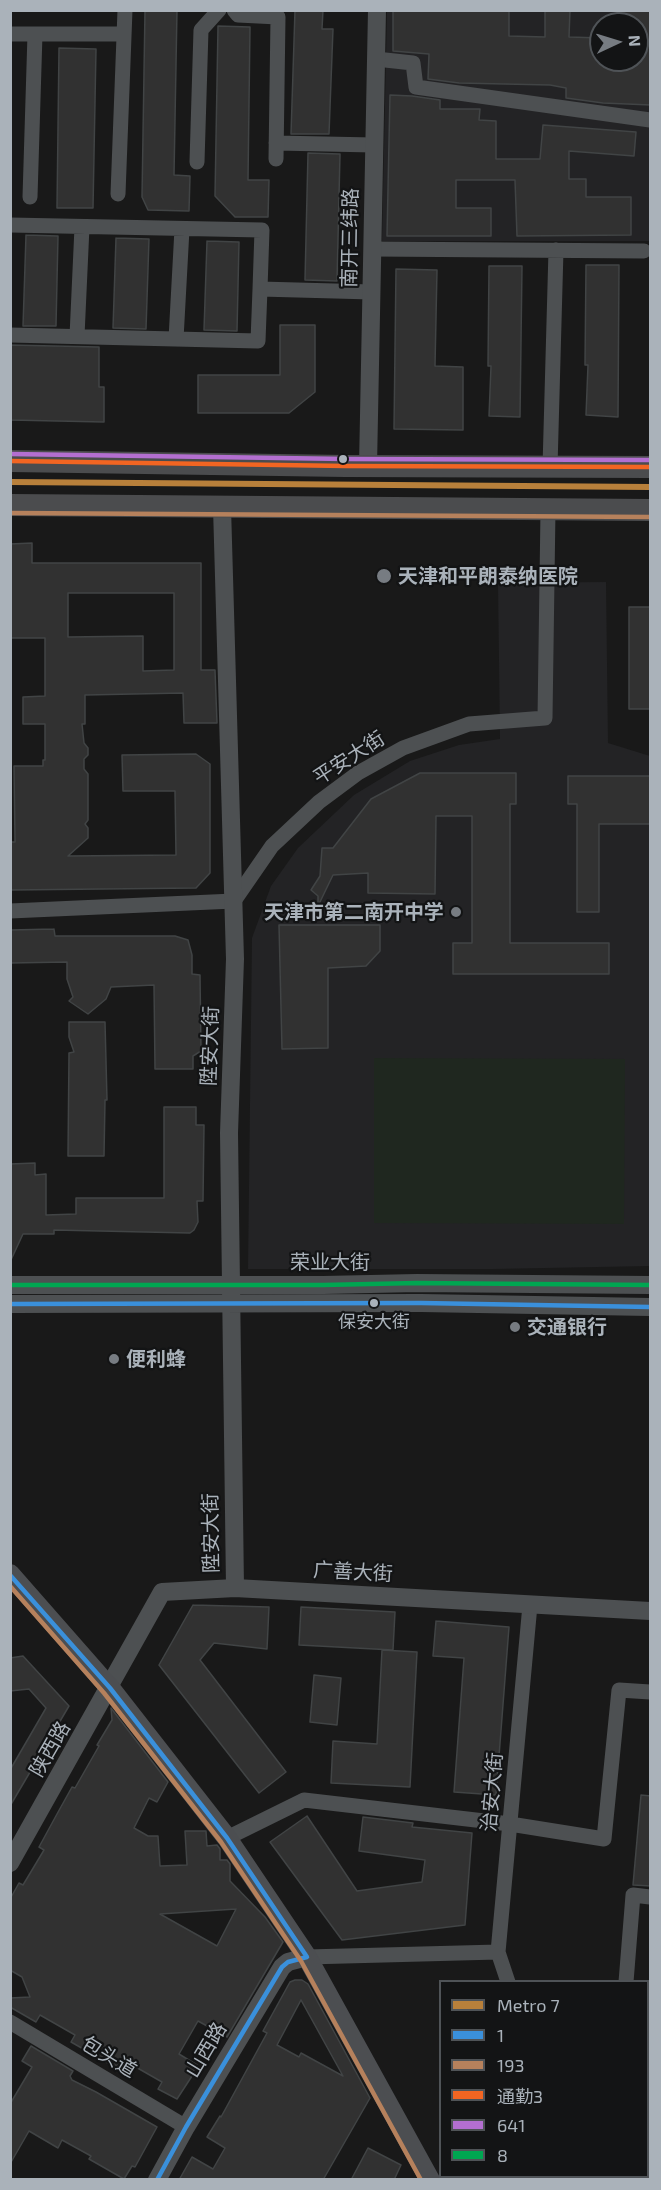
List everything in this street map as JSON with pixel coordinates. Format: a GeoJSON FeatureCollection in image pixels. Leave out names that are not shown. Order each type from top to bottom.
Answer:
{"type":"FeatureCollection","features":[{"type":"Feature","properties":{"kind":"main road"},"geometry":{"type":"LineString","coordinates":[[10,461],[651,467]]}},
{"type":"Feature","properties":{"kind":"main road"},"geometry":{"type":"LineString","coordinates":[[10,505],[651,510]]}},
{"type":"Feature","properties":{"kind":"main road"},"geometry":{"type":"LineString","coordinates":[[11,1574],[110,1688],[227,1838],[307,1957],[430,2180]]}},
{"type":"Feature","properties":{"kind":"street"},"geometry":{"type":"LineString","coordinates":[[118,194],[125,10]]}},
{"type":"Feature","properties":{"kind":"street"},"geometry":{"type":"LineString","coordinates":[[197,162],[201,30],[219,10]]}},
{"type":"Feature","properties":{"kind":"street"},"geometry":{"type":"LineString","coordinates":[[234,10],[238,15],[278,17],[276,159]]}},
{"type":"Feature","properties":{"kind":"street","name":"南开三纬路"},"geometry":{"type":"LineString","coordinates":[[368,466],[377,10]]}},
{"type":"Feature","properties":{"kind":"street"},"geometry":{"type":"LineString","coordinates":[[10,34],[123,34]]}},
{"type":"Feature","properties":{"kind":"street"},"geometry":{"type":"LineString","coordinates":[[30,197],[35,34]]}},
{"type":"Feature","properties":{"kind":"street"},"geometry":{"type":"LineString","coordinates":[[376,59],[412,63],[416,87],[651,120]]}},
{"type":"Feature","properties":{"kind":"street"},"geometry":{"type":"LineString","coordinates":[[276,143],[374,145]]}},
{"type":"Feature","properties":{"kind":"street"},"geometry":{"type":"LineString","coordinates":[[10,225],[262,230],[258,341],[10,335]]}},
{"type":"Feature","properties":{"kind":"street"},"geometry":{"type":"LineString","coordinates":[[77,336],[82,227]]}},
{"type":"Feature","properties":{"kind":"street"},"geometry":{"type":"LineString","coordinates":[[176,339],[182,229]]}},
{"type":"Feature","properties":{"kind":"street"},"geometry":{"type":"LineString","coordinates":[[372,249],[644,251]]}},
{"type":"Feature","properties":{"kind":"street"},"geometry":{"type":"LineString","coordinates":[[550,467],[556,250]]}},
{"type":"Feature","properties":{"kind":"street"},"geometry":{"type":"LineString","coordinates":[[260,289],[372,292]]}},
{"type":"Feature","properties":{"kind":"street","name":"陞安大街"},"geometry":{"type":"LineString","coordinates":[[222,507],[235,959],[229,1132],[235,1588]]}},
{"type":"Feature","properties":{"kind":"street","name":"平安大街"},"geometry":{"type":"LineString","coordinates":[[234,901],[272,846],[320,802],[358,773],[403,748],[469,724],[545,718],[548,510]]}},
{"type":"Feature","properties":{"kind":"street"},"geometry":{"type":"LineString","coordinates":[[10,911],[234,901]]}},
{"type":"Feature","properties":{"kind":"street","name":"荣业大街"},"geometry":{"type":"LineString","coordinates":[[10,1285],[651,1285]]}},
{"type":"Feature","properties":{"kind":"street"},"geometry":{"type":"LineString","coordinates":[[10,1304],[421,1304],[651,1307]]}},
{"type":"Feature","properties":{"kind":"street","name":"广善大街"},"geometry":{"type":"LineString","coordinates":[[110,1688],[162,1592],[235,1588],[651,1611]]}},
{"type":"Feature","properties":{"kind":"street","name":"治安大街"},"geometry":{"type":"LineString","coordinates":[[507,1980],[498,1952],[530,1605]]}},
{"type":"Feature","properties":{"kind":"street","name":"陕西路"},"geometry":{"type":"LineString","coordinates":[[10,1863],[110,1688]]}},
{"type":"Feature","properties":{"kind":"street"},"geometry":{"type":"LineString","coordinates":[[227,1838],[304,1800],[510,1824],[604,1839],[620,1690],[651,1692]]}},
{"type":"Feature","properties":{"kind":"street"},"geometry":{"type":"LineString","coordinates":[[626,1980],[633,1895],[651,1897]]}},
{"type":"Feature","properties":{"kind":"street"},"geometry":{"type":"LineString","coordinates":[[307,1957],[498,1952]]}},
{"type":"Feature","properties":{"kind":"street","name":"山西路"},"geometry":{"type":"LineString","coordinates":[[157,2180],[186,2127],[282,1967],[288,1962],[307,1957]]}},
{"type":"Feature","properties":{"kind":"street","name":"包头道"},"geometry":{"type":"LineString","coordinates":[[10,2022],[186,2127]]}},
{"type":"Feature","properties":{"kind":"shaded area"},"geometry":{"type":"Polygon","coordinates":[[[387,11],[650,11],[650,241],[382,241],[387,11]]]}},
{"type":"Feature","properties":{"kind":"shaded area","name":"天津市第二南开中学"},"geometry":{"type":"Polygon","coordinates":[[[606,582],[608,743],[650,756],[650,1266],[493,1269],[248,1269],[252,938],[271,886],[298,848],[354,795],[410,761],[459,745],[500,739],[498,583],[606,582]]]}},
{"type":"Feature","properties":{"kind":"shaded area"},"geometry":{"type":"Polygon","coordinates":[[[374,1058],[625,1059],[624,1224],[374,1223],[374,1058]]]}},
{"type":"Feature","properties":{"kind":"building"},"geometry":{"type":"Polygon","coordinates":[[[145,10],[177,10],[174,175],[190,176],[189,211],[148,210],[142,197],[145,10]]]}},
{"type":"Feature","properties":{"kind":"building"},"geometry":{"type":"Polygon","coordinates":[[[295,10],[323,10],[322,29],[333,29],[329,134],[291,134],[295,10]]]}},
{"type":"Feature","properties":{"kind":"building"},"geometry":{"type":"Polygon","coordinates":[[[393,10],[509,10],[509,36],[545,37],[545,10],[570,10],[569,37],[589,38],[589,72],[649,72],[649,12],[618,12],[618,10],[651,10],[651,105],[603,103],[566,98],[566,88],[550,85],[459,83],[428,79],[429,54],[393,51],[393,10]]]}},
{"type":"Feature","properties":{"kind":"building"},"geometry":{"type":"Polygon","coordinates":[[[218,26],[250,27],[248,180],[269,180],[268,217],[235,217],[215,196],[218,26]]]}},
{"type":"Feature","properties":{"kind":"building"},"geometry":{"type":"Polygon","coordinates":[[[59,48],[96,49],[93,208],[57,208],[59,48]]]}},
{"type":"Feature","properties":{"kind":"building"},"geometry":{"type":"Polygon","coordinates":[[[390,95],[440,100],[440,109],[480,109],[479,120],[496,121],[496,159],[540,159],[543,125],[636,132],[634,156],[569,151],[569,179],[586,179],[586,197],[631,197],[631,235],[517,236],[515,180],[456,180],[456,208],[491,208],[491,236],[387,236],[390,95]]]}},
{"type":"Feature","properties":{"kind":"building"},"geometry":{"type":"Polygon","coordinates":[[[308,153],[340,154],[337,281],[305,280],[308,153]]]}},
{"type":"Feature","properties":{"kind":"building"},"geometry":{"type":"Polygon","coordinates":[[[26,235],[58,236],[56,326],[23,326],[26,235]]]}},
{"type":"Feature","properties":{"kind":"building"},"geometry":{"type":"Polygon","coordinates":[[[116,238],[149,239],[146,329],[113,328],[116,238]]]}},
{"type":"Feature","properties":{"kind":"building"},"geometry":{"type":"Polygon","coordinates":[[[207,241],[239,242],[237,331],[204,330],[207,241]]]}},
{"type":"Feature","properties":{"kind":"building"},"geometry":{"type":"Polygon","coordinates":[[[586,265],[619,265],[618,417],[586,415],[588,365],[585,365],[586,265]]]}},
{"type":"Feature","properties":{"kind":"building"},"geometry":{"type":"Polygon","coordinates":[[[489,266],[522,266],[520,417],[489,416],[491,366],[488,366],[489,266]]]}},
{"type":"Feature","properties":{"kind":"building"},"geometry":{"type":"Polygon","coordinates":[[[396,269],[437,270],[435,366],[463,367],[463,430],[394,429],[396,269]]]}},
{"type":"Feature","properties":{"kind":"building"},"geometry":{"type":"Polygon","coordinates":[[[280,325],[315,325],[315,392],[289,413],[198,413],[198,375],[280,375],[280,325]]]}},
{"type":"Feature","properties":{"kind":"building"},"geometry":{"type":"Polygon","coordinates":[[[10,345],[99,347],[99,387],[104,387],[104,422],[10,420],[10,345]]]}},
{"type":"Feature","properties":{"kind":"building"},"geometry":{"type":"Polygon","coordinates":[[[32,543],[32,563],[201,563],[201,670],[215,670],[217,723],[184,723],[183,693],[85,695],[85,724],[82,724],[84,743],[88,748],[88,755],[84,759],[84,769],[88,774],[88,820],[85,824],[88,828],[88,838],[68,856],[176,855],[175,791],[123,791],[122,755],[196,754],[210,764],[210,873],[196,888],[10,890],[10,842],[15,842],[14,766],[43,766],[43,760],[45,760],[45,724],[23,724],[23,697],[45,696],[45,638],[10,638],[10,544],[32,543]],[[68,593],[68,637],[143,636],[143,671],[174,670],[174,593],[68,593]]]}},
{"type":"Feature","properties":{"kind":"building"},"geometry":{"type":"Polygon","coordinates":[[[629,607],[651,607],[651,709],[629,709],[629,607]]]}},
{"type":"Feature","properties":{"kind":"building"},"geometry":{"type":"Polygon","coordinates":[[[420,773],[516,773],[516,804],[510,804],[510,943],[609,943],[609,974],[453,974],[453,943],[472,943],[472,816],[436,816],[435,894],[368,893],[368,873],[333,875],[318,906],[318,896],[311,890],[320,876],[322,848],[333,848],[371,799],[420,773]]]}},
{"type":"Feature","properties":{"kind":"building"},"geometry":{"type":"Polygon","coordinates":[[[568,776],[651,776],[651,824],[599,824],[599,912],[577,912],[577,804],[568,804],[568,776]]]}},
{"type":"Feature","properties":{"kind":"building"},"geometry":{"type":"Polygon","coordinates":[[[279,925],[380,925],[380,951],[366,966],[328,968],[328,1048],[282,1049],[279,925]]]}},
{"type":"Feature","properties":{"kind":"building"},"geometry":{"type":"Polygon","coordinates":[[[54,929],[55,936],[175,936],[188,940],[192,955],[192,974],[200,975],[201,1051],[193,1056],[193,1069],[155,1069],[154,985],[111,987],[106,999],[88,1014],[69,1001],[73,997],[67,979],[67,962],[10,963],[10,930],[54,929]]]}},
{"type":"Feature","properties":{"kind":"building"},"geometry":{"type":"Polygon","coordinates":[[[69,1022],[105,1022],[107,1100],[105,1100],[104,1156],[68,1156],[69,1053],[74,1052],[69,1037],[69,1022]]]}},
{"type":"Feature","properties":{"kind":"building"},"geometry":{"type":"Polygon","coordinates":[[[164,1107],[196,1107],[196,1125],[204,1125],[203,1201],[197,1201],[198,1222],[194,1230],[190,1233],[54,1230],[54,1234],[23,1234],[10,1262],[10,1164],[35,1163],[35,1175],[46,1174],[46,1215],[76,1214],[76,1198],[164,1198],[164,1107]]]}},
{"type":"Feature","properties":{"kind":"building"},"geometry":{"type":"Polygon","coordinates":[[[193,1605],[269,1607],[267,1649],[214,1643],[200,1660],[286,1772],[259,1793],[159,1665],[193,1605]]]}},
{"type":"Feature","properties":{"kind":"building"},"geometry":{"type":"Polygon","coordinates":[[[301,1607],[395,1612],[393,1650],[299,1645],[301,1607]]]}},
{"type":"Feature","properties":{"kind":"building"},"geometry":{"type":"Polygon","coordinates":[[[436,1621],[509,1627],[496,1795],[454,1792],[464,1658],[433,1656],[436,1621]]]}},
{"type":"Feature","properties":{"kind":"building"},"geometry":{"type":"Polygon","coordinates":[[[382,1650],[417,1652],[410,1787],[331,1783],[333,1741],[377,1744],[382,1650]]]}},
{"type":"Feature","properties":{"kind":"building"},"geometry":{"type":"Polygon","coordinates":[[[23,1656],[69,1706],[10,1806],[10,1770],[46,1708],[29,1689],[10,1691],[10,1658],[23,1656]]]}},
{"type":"Feature","properties":{"kind":"building"},"geometry":{"type":"Polygon","coordinates":[[[314,1675],[341,1678],[337,1725],[310,1722],[314,1675]]]}},
{"type":"Feature","properties":{"kind":"building"},"geometry":{"type":"Polygon","coordinates":[[[111,1708],[168,1782],[157,1802],[149,1798],[134,1828],[148,1836],[158,1836],[160,1866],[187,1865],[185,1831],[206,1831],[207,1846],[217,1845],[220,1849],[220,1860],[227,1860],[230,1864],[230,1881],[265,1917],[283,1942],[227,2037],[198,2021],[179,2054],[197,2065],[177,2099],[158,2089],[162,2082],[134,2066],[129,2075],[71,2042],[75,2035],[40,2015],[36,2022],[10,2007],[10,1998],[30,1997],[22,1977],[10,1970],[10,1899],[19,1883],[23,1885],[44,1850],[39,1847],[72,1787],[75,1788],[112,1720],[111,1708]],[[236,1909],[160,1914],[217,1946],[236,1909]]]}},
{"type":"Feature","properties":{"kind":"building"},"geometry":{"type":"Polygon","coordinates":[[[641,1795],[651,1796],[651,1886],[633,1885],[641,1795]]]}},
{"type":"Feature","properties":{"kind":"building"},"geometry":{"type":"Polygon","coordinates":[[[307,1816],[357,1891],[422,1882],[425,1860],[359,1851],[363,1817],[413,1823],[412,1827],[472,1833],[465,1925],[342,1940],[270,1842],[307,1816]]]}},
{"type":"Feature","properties":{"kind":"building"},"geometry":{"type":"Polygon","coordinates":[[[302,1980],[308,1984],[370,2098],[323,2180],[179,2180],[192,2157],[213,2169],[225,2148],[207,2137],[221,2117],[267,2033],[263,2031],[290,1982],[302,1980]],[[301,2000],[277,2045],[299,2057],[301,2053],[343,2076],[301,2000]]]}},
{"type":"Feature","properties":{"kind":"building"},"geometry":{"type":"Polygon","coordinates":[[[31,2046],[73,2071],[70,2076],[72,2080],[157,2127],[135,2167],[132,2166],[124,2179],[89,2159],[91,2156],[62,2140],[58,2148],[29,2131],[10,2164],[10,2104],[32,2067],[22,2061],[31,2046]]]}},
{"type":"Feature","properties":{"kind":"building"},"geometry":{"type":"Polygon","coordinates":[[[368,2148],[401,2165],[394,2180],[351,2180],[368,2148]]]}},
{"type":"Feature","properties":{"kind":"metro line","name":"7"},"geometry":{"type":"LineString","coordinates":[[10,482],[650,487]]}},
{"type":"Feature","properties":{"kind":"transit line","name":"641"},"geometry":{"type":"LineString","coordinates":[[10,454],[346,459],[650,460]]}},
{"type":"Feature","properties":{"kind":"transit line","name":"通勤3"},"geometry":{"type":"LineString","coordinates":[[10,461],[346,466],[650,467]]}},
{"type":"Feature","properties":{"kind":"transit line","name":"193"},"geometry":{"type":"LineString","coordinates":[[10,513],[650,517]]}},
{"type":"Feature","properties":{"kind":"transit line","name":"8"},"geometry":{"type":"LineString","coordinates":[[10,1285],[417,1283],[650,1285]]}},
{"type":"Feature","properties":{"kind":"transit line","name":"1"},"geometry":{"type":"LineString","coordinates":[[10,1304],[421,1303],[650,1307]]}},
{"type":"Feature","properties":{"kind":"transit line","name":"1"},"geometry":{"type":"LineString","coordinates":[[10,1575],[110,1688],[227,1838],[307,1957],[288,1962],[282,1967],[186,2127],[157,2180]]}},
{"type":"Feature","properties":{"kind":"transit line","name":"193"},"geometry":{"type":"LineString","coordinates":[[10,1586],[104,1693],[221,1842],[301,1961],[421,2180]]}},
{"type":"Feature","properties":{"kind":"place","name":"天津和平朗泰纳医院"},"geometry":{"type":"Point","coordinates":[384,576]}},
{"type":"Feature","properties":{"kind":"place","name":"天津市第二南开中学"},"geometry":{"type":"Point","coordinates":[456,912]}},
{"type":"Feature","properties":{"kind":"place","name":"保安大街"},"geometry":{"type":"Point","coordinates":[374,1303]}},
{"type":"Feature","properties":{"kind":"place","name":"交通银行"},"geometry":{"type":"Point","coordinates":[515,1327]}},
{"type":"Feature","properties":{"kind":"place","name":"便利蜂"},"geometry":{"type":"Point","coordinates":[114,1359]}}]}
